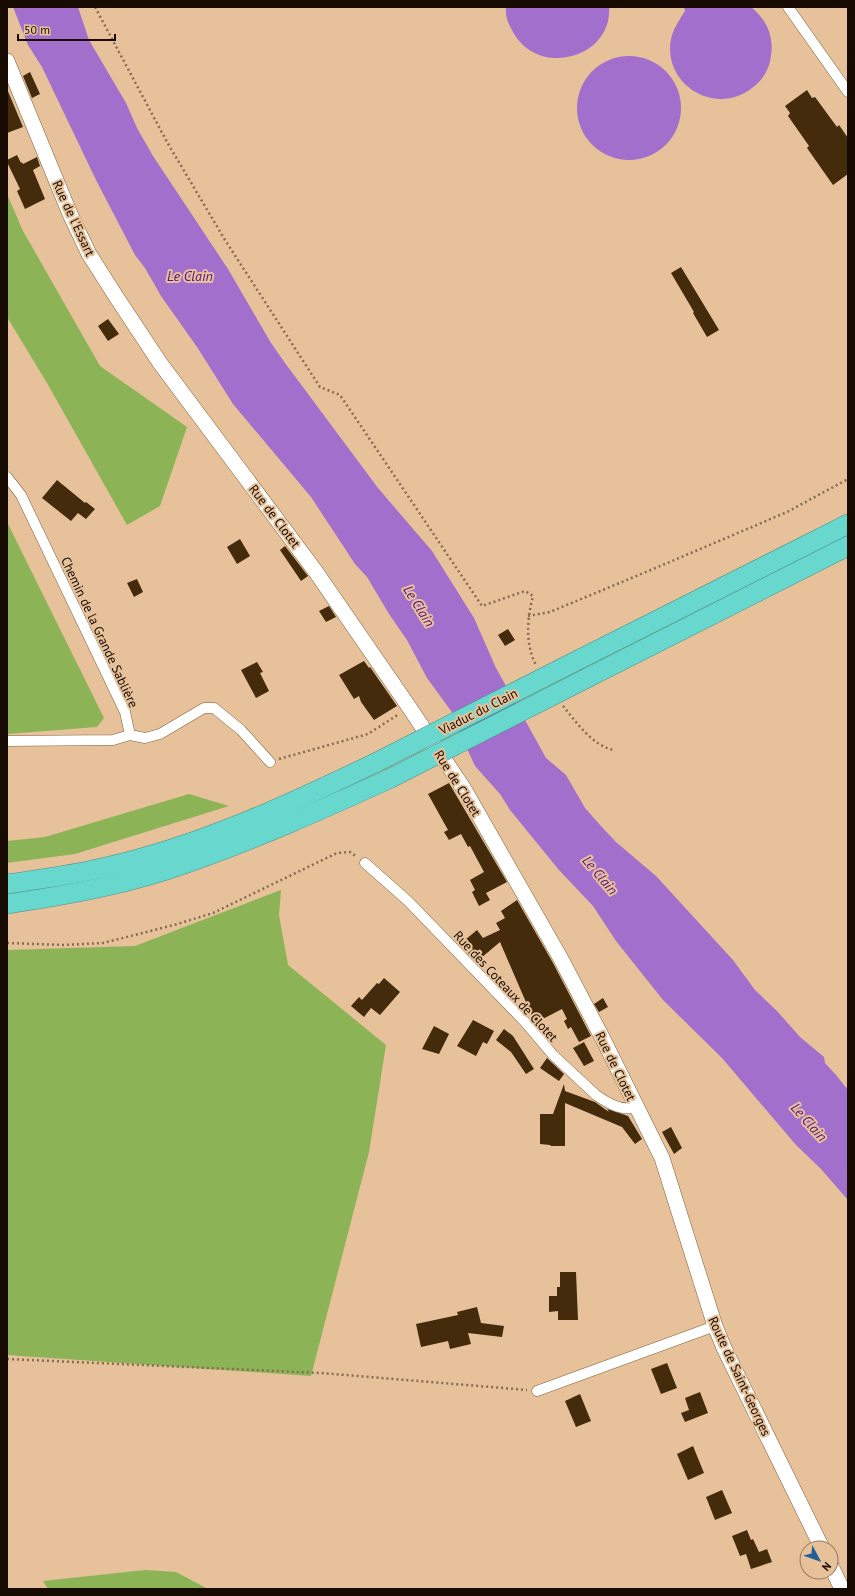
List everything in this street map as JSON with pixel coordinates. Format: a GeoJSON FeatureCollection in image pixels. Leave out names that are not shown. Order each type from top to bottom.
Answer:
{"type":"FeatureCollection","features":[{"type":"Feature","properties":{"kind":"highway","name":"Viaduc du Clain"},"geometry":{"type":"LineString","coordinates":[[7,884],[107,867],[178,847],[277,808],[376,762],[848,524]]}},
{"type":"Feature","properties":{"kind":"highway","name":"Viaduc du Clain"},"geometry":{"type":"LineString","coordinates":[[7,904],[72,893],[153,874],[187,864],[250,840],[389,779],[848,546]]}},
{"type":"Feature","properties":{"kind":"main road","name":"Rue de l'Essart"},"geometry":{"type":"LineString","coordinates":[[7,61],[70,214],[89,254],[160,363]]}},
{"type":"Feature","properties":{"kind":"main road","name":"Rue de Clotet"},"geometry":{"type":"LineString","coordinates":[[160,363],[316,572],[464,789],[549,939],[604,1041],[662,1158],[675,1196]]}},
{"type":"Feature","properties":{"kind":"main road","name":"Route de Saint-Georges"},"geometry":{"type":"LineString","coordinates":[[675,1196],[715,1326],[724,1348],[818,1540]]}},
{"type":"Feature","properties":{"kind":"street"},"geometry":{"type":"LineString","coordinates":[[788,7],[848,92]]}},
{"type":"Feature","properties":{"kind":"street","name":"Chemin de la Grande Sablière"},"geometry":{"type":"LineString","coordinates":[[7,477],[21,495],[124,712],[130,735]]}},
{"type":"Feature","properties":{"kind":"street"},"geometry":{"type":"LineString","coordinates":[[7,741],[114,740],[130,735],[145,738],[160,734],[204,708],[214,708],[241,730],[270,762]]}},
{"type":"Feature","properties":{"kind":"street","name":"Rue des Coteaux de Clotet"},"geometry":{"type":"LineString","coordinates":[[366,863],[408,902],[525,1022],[553,1055],[596,1095],[603,1100],[622,1108],[630,1109],[636,1107]]}},
{"type":"Feature","properties":{"kind":"street"},"geometry":{"type":"LineString","coordinates":[[537,1391],[715,1326]]}},
{"type":"Feature","properties":{"kind":"path"},"geometry":{"type":"LineString","coordinates":[[95,7],[116,50],[178,162],[225,240],[320,388],[340,395],[482,606],[525,591],[533,596],[528,616],[528,639],[534,661],[537,666]]}},
{"type":"Feature","properties":{"kind":"path"},"geometry":{"type":"LineString","coordinates":[[528,616],[550,612],[787,512],[848,479]]}},
{"type":"Feature","properties":{"kind":"path"},"geometry":{"type":"LineString","coordinates":[[561,703],[593,740],[604,748],[613,750]]}},
{"type":"Feature","properties":{"kind":"path"},"geometry":{"type":"LineString","coordinates":[[270,762],[368,734],[409,707]]}},
{"type":"Feature","properties":{"kind":"path"},"geometry":{"type":"LineString","coordinates":[[7,942],[64,945],[103,943],[174,925],[213,913],[337,853],[350,852],[366,863]]}},
{"type":"Feature","properties":{"kind":"path"},"geometry":{"type":"LineString","coordinates":[[7,1359],[321,1373],[537,1391]]}},
{"type":"Feature","properties":{"kind":"green space"},"geometry":{"type":"Polygon","coordinates":[[[7,194],[23,231],[100,366],[187,427],[160,506],[127,525],[47,383],[7,317],[7,194]]]}},
{"type":"Feature","properties":{"kind":"green space"},"geometry":{"type":"Polygon","coordinates":[[[7,522],[104,718],[97,727],[7,734],[7,522]]]}},
{"type":"Feature","properties":{"kind":"green space"},"geometry":{"type":"Polygon","coordinates":[[[189,794],[229,806],[75,854],[7,863],[7,841],[45,837],[189,794]]]}},
{"type":"Feature","properties":{"kind":"green space"},"geometry":{"type":"Polygon","coordinates":[[[281,890],[279,915],[288,965],[386,1045],[369,1152],[311,1376],[7,1355],[7,950],[135,946],[281,890]]]}},
{"type":"Feature","properties":{"kind":"green space"},"geometry":{"type":"Polygon","coordinates":[[[145,1570],[176,1572],[208,1589],[48,1589],[43,1581],[145,1570]]]}},
{"type":"Feature","properties":{"kind":"water","name":"Le Clain"},"geometry":{"type":"Polygon","coordinates":[[[13,7],[78,7],[89,40],[126,103],[137,128],[153,156],[228,269],[271,343],[285,363],[378,488],[432,551],[474,618],[496,668],[546,758],[566,775],[585,808],[600,825],[616,842],[656,876],[733,960],[755,990],[777,1011],[800,1037],[824,1057],[825,1063],[848,1090],[848,1200],[820,1168],[796,1145],[722,1058],[663,1000],[616,941],[593,906],[559,870],[510,810],[500,794],[475,766],[459,731],[454,715],[427,678],[407,640],[389,614],[367,577],[355,564],[311,497],[233,404],[197,347],[161,296],[145,268],[135,255],[96,180],[42,67],[28,45],[13,7]]]}},
{"type":"Feature","properties":{"kind":"water"},"geometry":{"type":"Polygon","coordinates":[[[506,7],[609,7],[607,25],[599,39],[586,50],[571,56],[554,58],[538,54],[523,45],[509,25],[506,16],[506,7]]]}},
{"type":"Feature","properties":{"kind":"water"},"geometry":{"type":"Polygon","coordinates":[[[684,7],[751,7],[761,17],[768,28],[772,48],[767,69],[763,77],[756,85],[737,96],[722,99],[707,97],[693,90],[682,80],[674,67],[670,52],[672,35],[685,11],[684,7]]]}},
{"type":"Feature","properties":{"kind":"water"},"geometry":{"type":"Polygon","coordinates":[[[629,56],[649,60],[666,71],[677,88],[681,108],[677,128],[666,145],[649,156],[629,160],[609,156],[592,145],[581,128],[577,108],[581,88],[592,71],[609,60],[629,56]]]}},
{"type":"Feature","properties":{"kind":"building"},"geometry":{"type":"Polygon","coordinates":[[[30,72],[40,94],[32,98],[23,76],[30,72]]]}},
{"type":"Feature","properties":{"kind":"building"},"geometry":{"type":"Polygon","coordinates":[[[7,89],[23,127],[7,133],[7,89]]]}},
{"type":"Feature","properties":{"kind":"building"},"geometry":{"type":"Polygon","coordinates":[[[807,90],[812,98],[815,97],[837,127],[839,125],[848,138],[848,174],[833,185],[807,148],[809,146],[788,116],[790,113],[785,106],[807,90]]]}},
{"type":"Feature","properties":{"kind":"building"},"geometry":{"type":"Polygon","coordinates":[[[17,155],[23,164],[37,157],[40,166],[33,170],[45,199],[25,209],[17,191],[20,189],[7,162],[7,160],[17,155]]]}},
{"type":"Feature","properties":{"kind":"building"},"geometry":{"type":"Polygon","coordinates":[[[681,267],[719,330],[707,337],[671,273],[681,267]]]}},
{"type":"Feature","properties":{"kind":"building"},"geometry":{"type":"Polygon","coordinates":[[[108,319],[119,334],[108,341],[98,326],[108,319]]]}},
{"type":"Feature","properties":{"kind":"building"},"geometry":{"type":"Polygon","coordinates":[[[57,480],[85,503],[86,502],[95,509],[86,519],[78,513],[71,521],[42,498],[57,480]]]}},
{"type":"Feature","properties":{"kind":"building"},"geometry":{"type":"Polygon","coordinates":[[[240,539],[250,556],[237,564],[227,547],[240,539]]]}},
{"type":"Feature","properties":{"kind":"building"},"geometry":{"type":"Polygon","coordinates":[[[285,546],[308,576],[301,581],[280,550],[285,546]]]}},
{"type":"Feature","properties":{"kind":"building"},"geometry":{"type":"Polygon","coordinates":[[[137,579],[143,592],[134,597],[127,583],[137,579]]]}},
{"type":"Feature","properties":{"kind":"building"},"geometry":{"type":"Polygon","coordinates":[[[329,606],[336,617],[326,622],[319,611],[329,606]]]}},
{"type":"Feature","properties":{"kind":"building"},"geometry":{"type":"Polygon","coordinates":[[[508,629],[515,640],[505,646],[498,635],[508,629]]]}},
{"type":"Feature","properties":{"kind":"building"},"geometry":{"type":"Polygon","coordinates":[[[364,661],[369,668],[370,667],[397,706],[374,720],[361,702],[359,696],[354,699],[339,675],[364,661]]]}},
{"type":"Feature","properties":{"kind":"building"},"geometry":{"type":"Polygon","coordinates":[[[257,662],[263,672],[260,673],[269,691],[256,698],[241,670],[257,662]]]}},
{"type":"Feature","properties":{"kind":"building"},"geometry":{"type":"Polygon","coordinates":[[[449,783],[507,882],[486,893],[490,900],[479,906],[472,892],[475,890],[470,880],[484,872],[470,846],[468,847],[461,834],[449,840],[444,832],[448,830],[428,794],[449,783]]]}},
{"type":"Feature","properties":{"kind":"building"},"geometry":{"type":"Polygon","coordinates":[[[517,900],[553,963],[591,1036],[579,1042],[571,1027],[568,1029],[564,1021],[567,1019],[562,1009],[535,1023],[500,942],[481,958],[479,957],[475,961],[468,953],[473,949],[465,940],[477,930],[483,938],[500,930],[496,923],[505,918],[501,911],[517,900]]]}},
{"type":"Feature","properties":{"kind":"building"},"geometry":{"type":"Polygon","coordinates":[[[384,978],[400,992],[380,1015],[371,1008],[364,1017],[351,1006],[359,997],[362,1000],[377,983],[379,984],[384,978]]]}},
{"type":"Feature","properties":{"kind":"building"},"geometry":{"type":"Polygon","coordinates":[[[603,998],[608,1007],[599,1012],[594,1004],[603,998]]]}},
{"type":"Feature","properties":{"kind":"building"},"geometry":{"type":"Polygon","coordinates":[[[473,1020],[494,1031],[487,1044],[483,1042],[476,1056],[457,1046],[473,1020]]]}},
{"type":"Feature","properties":{"kind":"building"},"geometry":{"type":"Polygon","coordinates":[[[434,1026],[449,1034],[439,1054],[422,1049],[434,1026]]]}},
{"type":"Feature","properties":{"kind":"building"},"geometry":{"type":"Polygon","coordinates":[[[504,1029],[513,1036],[534,1069],[526,1074],[511,1052],[496,1040],[504,1029]]]}},
{"type":"Feature","properties":{"kind":"building"},"geometry":{"type":"Polygon","coordinates":[[[584,1042],[594,1061],[584,1066],[573,1048],[584,1042]]]}},
{"type":"Feature","properties":{"kind":"building"},"geometry":{"type":"Polygon","coordinates":[[[547,1058],[564,1074],[559,1081],[540,1068],[547,1058]]]}},
{"type":"Feature","properties":{"kind":"building"},"geometry":{"type":"Polygon","coordinates":[[[564,1084],[565,1091],[595,1102],[609,1112],[607,1109],[628,1116],[642,1139],[635,1144],[622,1127],[565,1103],[565,1146],[540,1144],[540,1114],[553,1114],[564,1084]]]}},
{"type":"Feature","properties":{"kind":"building"},"geometry":{"type":"Polygon","coordinates":[[[671,1127],[682,1148],[674,1154],[662,1132],[671,1127]]]}},
{"type":"Feature","properties":{"kind":"building"},"geometry":{"type":"Polygon","coordinates":[[[560,1272],[576,1272],[578,1320],[558,1320],[558,1311],[549,1312],[549,1296],[557,1296],[557,1287],[560,1287],[560,1272]]]}},
{"type":"Feature","properties":{"kind":"building"},"geometry":{"type":"Polygon","coordinates":[[[477,1307],[481,1323],[504,1326],[502,1337],[468,1333],[471,1344],[450,1349],[448,1341],[421,1347],[416,1324],[458,1315],[457,1312],[477,1307]]]}},
{"type":"Feature","properties":{"kind":"building"},"geometry":{"type":"Polygon","coordinates":[[[667,1363],[677,1388],[661,1394],[651,1369],[667,1363]]]}},
{"type":"Feature","properties":{"kind":"building"},"geometry":{"type":"Polygon","coordinates":[[[700,1392],[708,1413],[685,1422],[681,1413],[689,1410],[685,1398],[700,1392]]]}},
{"type":"Feature","properties":{"kind":"building"},"geometry":{"type":"Polygon","coordinates":[[[580,1394],[591,1421],[576,1427],[565,1401],[580,1394]]]}},
{"type":"Feature","properties":{"kind":"building"},"geometry":{"type":"Polygon","coordinates":[[[693,1446],[704,1473],[688,1480],[677,1454],[693,1446]]]}},
{"type":"Feature","properties":{"kind":"building"},"geometry":{"type":"Polygon","coordinates":[[[722,1490],[732,1513],[715,1520],[706,1497],[722,1490]]]}},
{"type":"Feature","properties":{"kind":"building"},"geometry":{"type":"Polygon","coordinates":[[[747,1530],[751,1540],[753,1539],[759,1552],[767,1549],[772,1562],[751,1569],[746,1554],[740,1556],[732,1536],[747,1530]]]}}]}
